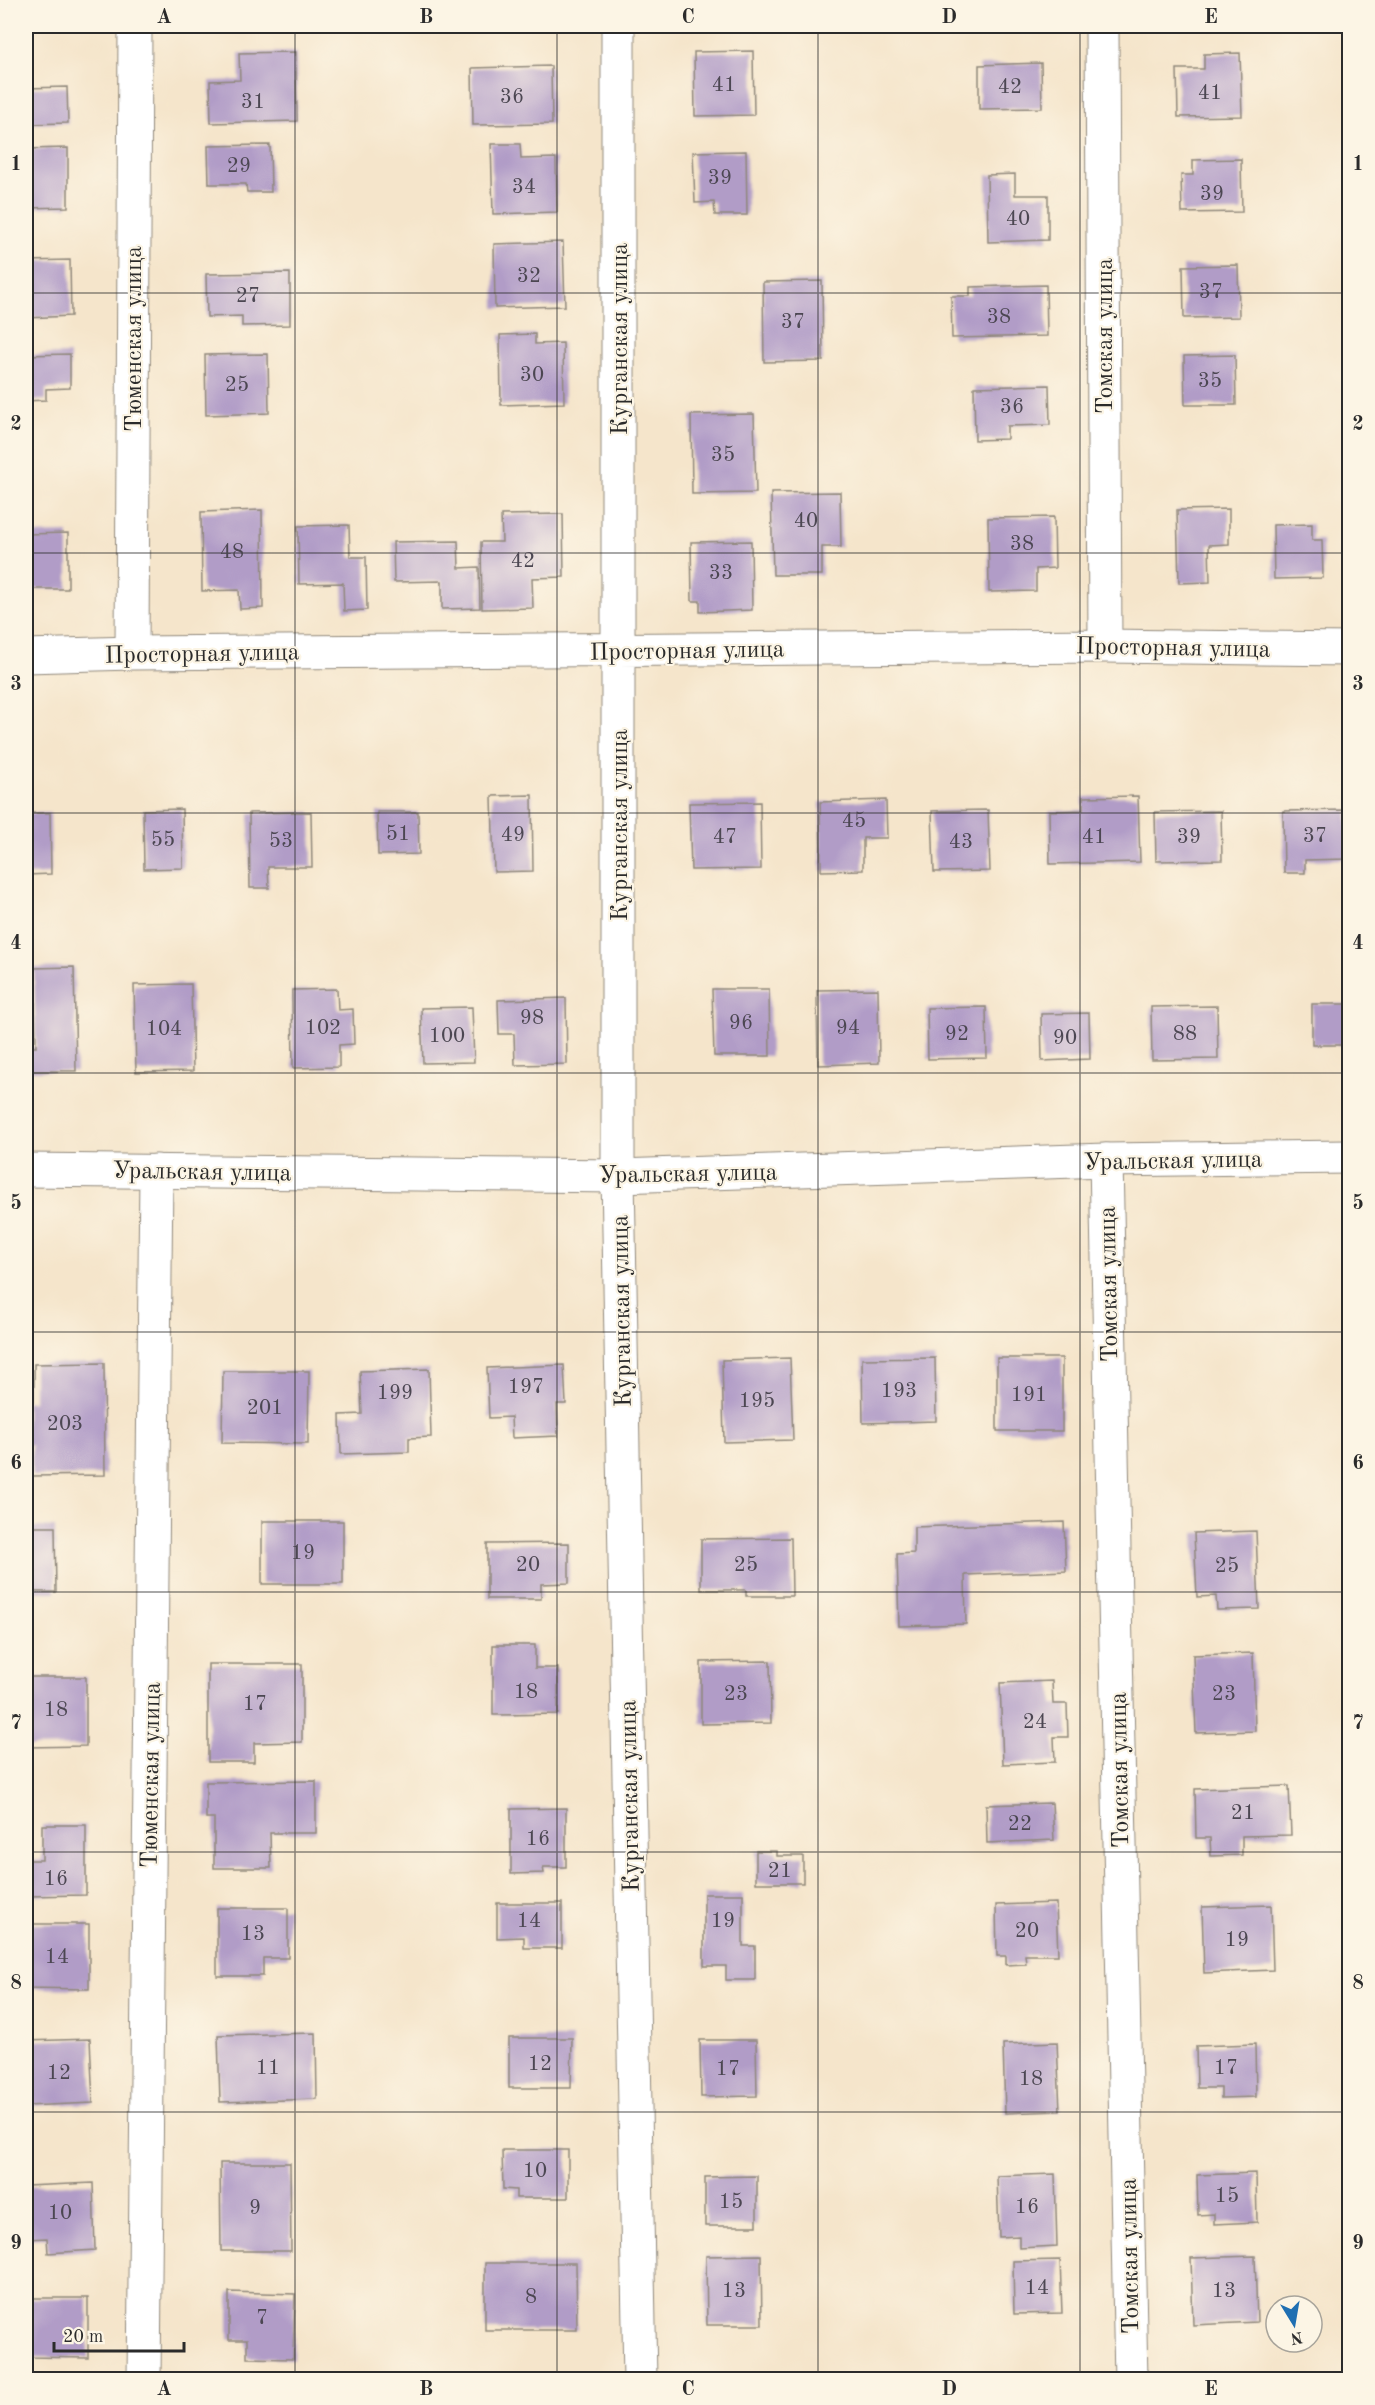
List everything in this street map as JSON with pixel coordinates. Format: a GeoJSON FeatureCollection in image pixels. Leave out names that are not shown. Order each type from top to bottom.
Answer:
{"type":"FeatureCollection","features":[{"type":"Feature","properties":{"kind":"street","name":"Тюменская улица"},"geometry":{"type":"LineString","coordinates":[[132,653],[135,26]]}},
{"type":"Feature","properties":{"kind":"street","name":"Курганская улица"},"geometry":{"type":"LineString","coordinates":[[618,26],[618,1176],[640,2379]]}},
{"type":"Feature","properties":{"kind":"street","name":"Томская улица"},"geometry":{"type":"LineString","coordinates":[[1102,26],[1105,646]]}},
{"type":"Feature","properties":{"kind":"street","name":"Просторная улица"},"geometry":{"type":"LineString","coordinates":[[26,656],[132,653],[1105,646],[1350,649]]}},
{"type":"Feature","properties":{"kind":"street","name":"Уральская улица"},"geometry":{"type":"LineString","coordinates":[[26,1170],[618,1176],[1106,1160],[1350,1157]]}},
{"type":"Feature","properties":{"kind":"street","name":"Томская улица"},"geometry":{"type":"LineString","coordinates":[[1106,1160],[1131,2379]]}},
{"type":"Feature","properties":{"kind":"street","name":"Тюменская улица"},"geometry":{"type":"LineString","coordinates":[[144,2379],[156,1171]]}},
{"type":"Feature","properties":{"kind":"building"},"geometry":{"type":"Polygon","coordinates":[[[753,51],[754,115],[695,116],[694,52],[753,51]]]}},
{"type":"Feature","properties":{"kind":"building"},"geometry":{"type":"Polygon","coordinates":[[[296,52],[297,121],[211,123],[210,81],[240,80],[239,53],[296,52]]]}},
{"type":"Feature","properties":{"kind":"building"},"geometry":{"type":"Polygon","coordinates":[[[1240,53],[1242,116],[1178,117],[1177,69],[1204,69],[1204,54],[1240,53]]]}},
{"type":"Feature","properties":{"kind":"building"},"geometry":{"type":"Polygon","coordinates":[[[1041,63],[1042,108],[979,109],[979,65],[1041,63]]]}},
{"type":"Feature","properties":{"kind":"building"},"geometry":{"type":"Polygon","coordinates":[[[551,66],[552,124],[473,125],[472,68],[551,66]]]}},
{"type":"Feature","properties":{"kind":"building"},"geometry":{"type":"Polygon","coordinates":[[[67,87],[68,123],[26,124],[26,88],[67,87]]]}},
{"type":"Feature","properties":{"kind":"building"},"geometry":{"type":"Polygon","coordinates":[[[491,144],[520,144],[521,159],[556,158],[557,212],[493,214],[491,144]]]}},
{"type":"Feature","properties":{"kind":"building"},"geometry":{"type":"Polygon","coordinates":[[[270,145],[271,192],[247,192],[246,184],[209,184],[208,146],[270,145]]]}},
{"type":"Feature","properties":{"kind":"building"},"geometry":{"type":"Polygon","coordinates":[[[68,148],[68,207],[26,208],[26,149],[68,148]]]}},
{"type":"Feature","properties":{"kind":"building"},"geometry":{"type":"Polygon","coordinates":[[[746,151],[747,215],[715,215],[714,202],[695,203],[693,152],[746,151]]]}},
{"type":"Feature","properties":{"kind":"building"},"geometry":{"type":"Polygon","coordinates":[[[1241,159],[1242,212],[1182,213],[1181,175],[1193,175],[1193,160],[1241,159]]]}},
{"type":"Feature","properties":{"kind":"building"},"geometry":{"type":"Polygon","coordinates":[[[1015,174],[1015,195],[1048,195],[1048,240],[988,242],[987,175],[1015,174]]]}},
{"type":"Feature","properties":{"kind":"building"},"geometry":{"type":"Polygon","coordinates":[[[563,242],[565,306],[495,308],[494,244],[563,242]]]}},
{"type":"Feature","properties":{"kind":"building"},"geometry":{"type":"Polygon","coordinates":[[[70,260],[71,316],[26,318],[26,261],[70,260]]]}},
{"type":"Feature","properties":{"kind":"building"},"geometry":{"type":"Polygon","coordinates":[[[1238,265],[1239,317],[1184,318],[1183,266],[1238,265]]]}},
{"type":"Feature","properties":{"kind":"building"},"geometry":{"type":"Polygon","coordinates":[[[290,273],[290,325],[242,326],[242,316],[207,317],[206,274],[290,273]]]}},
{"type":"Feature","properties":{"kind":"building"},"geometry":{"type":"Polygon","coordinates":[[[822,281],[823,361],[764,362],[763,282],[822,281]]]}},
{"type":"Feature","properties":{"kind":"building"},"geometry":{"type":"Polygon","coordinates":[[[1046,285],[1047,336],[952,338],[951,296],[970,296],[970,287],[1046,285]]]}},
{"type":"Feature","properties":{"kind":"building"},"geometry":{"type":"Polygon","coordinates":[[[535,334],[535,344],[563,343],[564,403],[501,405],[500,335],[535,334]]]}},
{"type":"Feature","properties":{"kind":"building"},"geometry":{"type":"Polygon","coordinates":[[[70,354],[70,388],[46,389],[46,400],[26,401],[26,355],[70,354]]]}},
{"type":"Feature","properties":{"kind":"building"},"geometry":{"type":"Polygon","coordinates":[[[268,354],[269,413],[206,415],[205,355],[268,354]]]}},
{"type":"Feature","properties":{"kind":"building"},"geometry":{"type":"Polygon","coordinates":[[[1235,355],[1236,405],[1185,405],[1184,356],[1235,355]]]}},
{"type":"Feature","properties":{"kind":"building"},"geometry":{"type":"Polygon","coordinates":[[[1049,385],[1050,425],[1007,426],[1007,439],[975,440],[974,387],[1049,385]]]}},
{"type":"Feature","properties":{"kind":"building"},"geometry":{"type":"Polygon","coordinates":[[[754,414],[756,493],[692,494],[691,415],[754,414]]]}},
{"type":"Feature","properties":{"kind":"building"},"geometry":{"type":"Polygon","coordinates":[[[840,492],[841,547],[822,547],[822,575],[773,575],[771,493],[840,492]]]}},
{"type":"Feature","properties":{"kind":"building"},"geometry":{"type":"Polygon","coordinates":[[[1229,509],[1229,544],[1209,545],[1210,582],[1179,583],[1177,510],[1229,509]]]}},
{"type":"Feature","properties":{"kind":"building"},"geometry":{"type":"Polygon","coordinates":[[[262,510],[263,608],[240,609],[239,590],[202,591],[201,512],[262,510]]]}},
{"type":"Feature","properties":{"kind":"building"},"geometry":{"type":"Polygon","coordinates":[[[563,514],[564,577],[532,578],[533,608],[482,609],[481,542],[502,542],[501,515],[563,514]]]}},
{"type":"Feature","properties":{"kind":"building"},"geometry":{"type":"Polygon","coordinates":[[[1054,517],[1055,568],[1036,569],[1036,591],[989,592],[988,518],[1054,517]]]}},
{"type":"Feature","properties":{"kind":"building"},"geometry":{"type":"Polygon","coordinates":[[[1312,524],[1312,540],[1322,540],[1323,578],[1274,579],[1273,525],[1312,524]]]}},
{"type":"Feature","properties":{"kind":"building"},"geometry":{"type":"Polygon","coordinates":[[[349,525],[350,557],[366,557],[367,610],[344,611],[343,583],[299,584],[298,526],[349,525]]]}},
{"type":"Feature","properties":{"kind":"building"},"geometry":{"type":"Polygon","coordinates":[[[68,533],[68,589],[26,589],[26,534],[68,533]]]}},
{"type":"Feature","properties":{"kind":"building"},"geometry":{"type":"Polygon","coordinates":[[[458,541],[459,568],[479,567],[480,608],[442,609],[442,581],[394,582],[393,542],[458,541]]]}},
{"type":"Feature","properties":{"kind":"building"},"geometry":{"type":"Polygon","coordinates":[[[751,541],[752,610],[700,612],[700,601],[692,601],[691,542],[751,541]]]}},
{"type":"Feature","properties":{"kind":"building"},"geometry":{"type":"Polygon","coordinates":[[[532,795],[533,871],[494,872],[492,796],[532,795]]]}},
{"type":"Feature","properties":{"kind":"building"},"geometry":{"type":"Polygon","coordinates":[[[1138,796],[1140,862],[1050,864],[1049,811],[1083,810],[1083,797],[1138,796]]]}},
{"type":"Feature","properties":{"kind":"building"},"geometry":{"type":"Polygon","coordinates":[[[886,800],[887,838],[863,838],[863,870],[821,871],[820,802],[886,800]]]}},
{"type":"Feature","properties":{"kind":"building"},"geometry":{"type":"Polygon","coordinates":[[[760,802],[761,869],[691,870],[689,803],[760,802]]]}},
{"type":"Feature","properties":{"kind":"building"},"geometry":{"type":"Polygon","coordinates":[[[182,809],[183,868],[144,869],[143,810],[182,809]]]}},
{"type":"Feature","properties":{"kind":"building"},"geometry":{"type":"Polygon","coordinates":[[[988,810],[990,871],[934,872],[932,811],[988,810]]]}},
{"type":"Feature","properties":{"kind":"building"},"geometry":{"type":"Polygon","coordinates":[[[1347,810],[1348,859],[1305,860],[1305,873],[1284,873],[1283,811],[1347,810]]]}},
{"type":"Feature","properties":{"kind":"building"},"geometry":{"type":"Polygon","coordinates":[[[1221,811],[1222,860],[1156,861],[1155,812],[1221,811]]]}},
{"type":"Feature","properties":{"kind":"building"},"geometry":{"type":"Polygon","coordinates":[[[311,812],[312,867],[268,867],[269,888],[250,888],[249,813],[311,812]]]}},
{"type":"Feature","properties":{"kind":"building"},"geometry":{"type":"Polygon","coordinates":[[[377,812],[418,812],[419,854],[378,855],[377,812]]]}},
{"type":"Feature","properties":{"kind":"building"},"geometry":{"type":"Polygon","coordinates":[[[26,813],[50,813],[51,874],[26,875],[26,813]]]}},
{"type":"Feature","properties":{"kind":"building"},"geometry":{"type":"Polygon","coordinates":[[[74,967],[76,1071],[26,1071],[26,1047],[36,1047],[34,968],[74,967]]]}},
{"type":"Feature","properties":{"kind":"building"},"geometry":{"type":"Polygon","coordinates":[[[191,984],[193,1071],[136,1072],[134,985],[191,984]]]}},
{"type":"Feature","properties":{"kind":"building"},"geometry":{"type":"Polygon","coordinates":[[[337,989],[338,1010],[353,1009],[354,1044],[339,1045],[339,1067],[293,1068],[292,990],[337,989]]]}},
{"type":"Feature","properties":{"kind":"building"},"geometry":{"type":"Polygon","coordinates":[[[712,989],[769,989],[770,1056],[714,1056],[712,989]]]}},
{"type":"Feature","properties":{"kind":"building"},"geometry":{"type":"Polygon","coordinates":[[[878,989],[879,1063],[818,1065],[817,990],[878,989]]]}},
{"type":"Feature","properties":{"kind":"building"},"geometry":{"type":"Polygon","coordinates":[[[566,998],[567,1064],[515,1065],[514,1034],[499,1034],[498,1000],[566,998]]]}},
{"type":"Feature","properties":{"kind":"building"},"geometry":{"type":"Polygon","coordinates":[[[1312,1004],[1350,1004],[1350,1045],[1312,1045],[1312,1004]]]}},
{"type":"Feature","properties":{"kind":"building"},"geometry":{"type":"Polygon","coordinates":[[[1217,1006],[1218,1059],[1152,1060],[1151,1007],[1217,1006]]]}},
{"type":"Feature","properties":{"kind":"building"},"geometry":{"type":"Polygon","coordinates":[[[472,1007],[474,1062],[423,1063],[421,1008],[472,1007]]]}},
{"type":"Feature","properties":{"kind":"building"},"geometry":{"type":"Polygon","coordinates":[[[986,1007],[987,1058],[928,1059],[927,1008],[986,1007]]]}},
{"type":"Feature","properties":{"kind":"building"},"geometry":{"type":"Polygon","coordinates":[[[1089,1013],[1090,1059],[1042,1061],[1041,1014],[1089,1013]]]}},
{"type":"Feature","properties":{"kind":"building"},"geometry":{"type":"Polygon","coordinates":[[[790,1358],[793,1440],[724,1442],[722,1360],[790,1358]]]}},
{"type":"Feature","properties":{"kind":"building"},"geometry":{"type":"Polygon","coordinates":[[[935,1358],[936,1421],[863,1423],[862,1359],[935,1358]]]}},
{"type":"Feature","properties":{"kind":"building"},"geometry":{"type":"Polygon","coordinates":[[[997,1358],[1062,1358],[1062,1431],[997,1431],[997,1358]]]}},
{"type":"Feature","properties":{"kind":"building"},"geometry":{"type":"Polygon","coordinates":[[[104,1363],[105,1475],[32,1476],[31,1445],[26,1445],[26,1401],[34,1402],[34,1364],[104,1363]]]}},
{"type":"Feature","properties":{"kind":"building"},"geometry":{"type":"Polygon","coordinates":[[[564,1365],[566,1404],[557,1404],[558,1436],[512,1438],[511,1417],[489,1418],[487,1368],[564,1365]]]}},
{"type":"Feature","properties":{"kind":"building"},"geometry":{"type":"Polygon","coordinates":[[[429,1369],[431,1437],[409,1438],[409,1452],[341,1454],[340,1415],[362,1414],[360,1371],[429,1369]]]}},
{"type":"Feature","properties":{"kind":"building"},"geometry":{"type":"Polygon","coordinates":[[[223,1371],[309,1371],[308,1444],[222,1443],[223,1371]]]}},
{"type":"Feature","properties":{"kind":"building"},"geometry":{"type":"Polygon","coordinates":[[[262,1521],[343,1521],[343,1584],[262,1584],[262,1521]]]}},
{"type":"Feature","properties":{"kind":"building"},"geometry":{"type":"Polygon","coordinates":[[[1064,1522],[1066,1571],[965,1575],[966,1624],[899,1626],[897,1554],[914,1553],[914,1527],[1064,1522]]]}},
{"type":"Feature","properties":{"kind":"building"},"geometry":{"type":"Polygon","coordinates":[[[26,1527],[55,1527],[56,1592],[26,1592],[26,1527]]]}},
{"type":"Feature","properties":{"kind":"building"},"geometry":{"type":"Polygon","coordinates":[[[1256,1531],[1259,1609],[1217,1610],[1216,1596],[1197,1597],[1194,1533],[1256,1531]]]}},
{"type":"Feature","properties":{"kind":"building"},"geometry":{"type":"Polygon","coordinates":[[[791,1538],[792,1596],[746,1596],[746,1590],[701,1590],[701,1539],[791,1538]]]}},
{"type":"Feature","properties":{"kind":"building"},"geometry":{"type":"Polygon","coordinates":[[[569,1543],[569,1583],[541,1584],[541,1599],[487,1599],[487,1544],[569,1543]]]}},
{"type":"Feature","properties":{"kind":"building"},"geometry":{"type":"Polygon","coordinates":[[[493,1645],[535,1645],[535,1668],[558,1668],[558,1714],[493,1715],[493,1645]]]}},
{"type":"Feature","properties":{"kind":"building"},"geometry":{"type":"Polygon","coordinates":[[[1253,1653],[1255,1731],[1196,1733],[1193,1655],[1253,1653]]]}},
{"type":"Feature","properties":{"kind":"building"},"geometry":{"type":"Polygon","coordinates":[[[770,1661],[771,1723],[701,1724],[701,1662],[770,1661]]]}},
{"type":"Feature","properties":{"kind":"building"},"geometry":{"type":"Polygon","coordinates":[[[208,1664],[302,1664],[302,1742],[254,1743],[254,1762],[208,1762],[208,1664]]]}},
{"type":"Feature","properties":{"kind":"building"},"geometry":{"type":"Polygon","coordinates":[[[26,1677],[86,1677],[86,1746],[26,1747],[26,1677]]]}},
{"type":"Feature","properties":{"kind":"building"},"geometry":{"type":"Polygon","coordinates":[[[1052,1681],[1053,1704],[1067,1704],[1068,1737],[1054,1737],[1055,1762],[1003,1764],[1000,1683],[1052,1681]]]}},
{"type":"Feature","properties":{"kind":"building"},"geometry":{"type":"Polygon","coordinates":[[[316,1781],[316,1833],[270,1833],[271,1868],[214,1868],[214,1818],[206,1818],[206,1782],[316,1781]]]}},
{"type":"Feature","properties":{"kind":"building"},"geometry":{"type":"Polygon","coordinates":[[[1289,1786],[1291,1835],[1242,1836],[1242,1855],[1211,1856],[1210,1838],[1196,1838],[1195,1789],[1289,1786]]]}},
{"type":"Feature","properties":{"kind":"building"},"geometry":{"type":"Polygon","coordinates":[[[1052,1803],[1054,1840],[987,1843],[986,1805],[1052,1803]]]}},
{"type":"Feature","properties":{"kind":"building"},"geometry":{"type":"Polygon","coordinates":[[[566,1808],[566,1867],[543,1867],[544,1873],[511,1874],[511,1809],[566,1808]]]}},
{"type":"Feature","properties":{"kind":"building"},"geometry":{"type":"Polygon","coordinates":[[[42,1825],[86,1825],[86,1895],[26,1896],[26,1860],[42,1860],[42,1825]]]}},
{"type":"Feature","properties":{"kind":"building"},"geometry":{"type":"Polygon","coordinates":[[[756,1851],[777,1851],[777,1856],[803,1856],[803,1883],[756,1883],[756,1851]]]}},
{"type":"Feature","properties":{"kind":"building"},"geometry":{"type":"Polygon","coordinates":[[[704,1894],[743,1894],[743,1946],[755,1946],[755,1980],[726,1980],[726,1966],[704,1966],[704,1894]]]}},
{"type":"Feature","properties":{"kind":"building"},"geometry":{"type":"Polygon","coordinates":[[[497,1903],[562,1903],[562,1948],[524,1948],[524,1937],[497,1938],[497,1903]]]}},
{"type":"Feature","properties":{"kind":"building"},"geometry":{"type":"Polygon","coordinates":[[[1056,1903],[1058,1955],[1025,1955],[1026,1964],[1006,1965],[1006,1956],[997,1956],[996,1905],[1056,1903]]]}},
{"type":"Feature","properties":{"kind":"building"},"geometry":{"type":"Polygon","coordinates":[[[1271,1905],[1273,1970],[1204,1973],[1202,1907],[1271,1905]]]}},
{"type":"Feature","properties":{"kind":"building"},"geometry":{"type":"Polygon","coordinates":[[[217,1908],[288,1908],[288,1958],[263,1958],[263,1976],[217,1976],[217,1908]]]}},
{"type":"Feature","properties":{"kind":"building"},"geometry":{"type":"Polygon","coordinates":[[[26,1924],[89,1924],[89,1989],[26,1988],[26,1924]]]}},
{"type":"Feature","properties":{"kind":"building"},"geometry":{"type":"Polygon","coordinates":[[[316,2033],[317,2099],[220,2102],[218,2035],[316,2033]]]}},
{"type":"Feature","properties":{"kind":"building"},"geometry":{"type":"Polygon","coordinates":[[[509,2038],[572,2038],[571,2088],[509,2088],[509,2038]]]}},
{"type":"Feature","properties":{"kind":"building"},"geometry":{"type":"Polygon","coordinates":[[[90,2039],[93,2103],[26,2106],[26,2041],[90,2039]]]}},
{"type":"Feature","properties":{"kind":"building"},"geometry":{"type":"Polygon","coordinates":[[[700,2040],[756,2040],[757,2096],[701,2097],[700,2040]]]}},
{"type":"Feature","properties":{"kind":"building"},"geometry":{"type":"Polygon","coordinates":[[[1057,2042],[1060,2111],[1005,2113],[1003,2044],[1057,2042]]]}},
{"type":"Feature","properties":{"kind":"building"},"geometry":{"type":"Polygon","coordinates":[[[1255,2044],[1256,2097],[1221,2098],[1221,2088],[1197,2088],[1196,2046],[1255,2044]]]}},
{"type":"Feature","properties":{"kind":"building"},"geometry":{"type":"Polygon","coordinates":[[[502,2150],[568,2150],[568,2198],[516,2198],[516,2190],[503,2189],[502,2150]]]}},
{"type":"Feature","properties":{"kind":"building"},"geometry":{"type":"Polygon","coordinates":[[[220,2163],[290,2163],[291,2251],[221,2251],[220,2163]]]}},
{"type":"Feature","properties":{"kind":"building"},"geometry":{"type":"Polygon","coordinates":[[[1256,2173],[1257,2222],[1214,2224],[1214,2214],[1198,2215],[1197,2175],[1256,2173]]]}},
{"type":"Feature","properties":{"kind":"building"},"geometry":{"type":"Polygon","coordinates":[[[1055,2174],[1057,2246],[1019,2248],[1019,2236],[999,2237],[997,2176],[1055,2174]]]}},
{"type":"Feature","properties":{"kind":"building"},"geometry":{"type":"Polygon","coordinates":[[[757,2176],[757,2226],[705,2226],[705,2177],[757,2176]]]}},
{"type":"Feature","properties":{"kind":"building"},"geometry":{"type":"Polygon","coordinates":[[[93,2183],[95,2250],[48,2253],[47,2238],[26,2239],[26,2186],[93,2183]]]}},
{"type":"Feature","properties":{"kind":"building"},"geometry":{"type":"Polygon","coordinates":[[[761,2255],[762,2325],[707,2325],[706,2256],[761,2255]]]}},
{"type":"Feature","properties":{"kind":"building"},"geometry":{"type":"Polygon","coordinates":[[[1255,2256],[1257,2322],[1193,2325],[1191,2258],[1255,2256]]]}},
{"type":"Feature","properties":{"kind":"building"},"geometry":{"type":"Polygon","coordinates":[[[1060,2260],[1062,2313],[1014,2314],[1013,2261],[1060,2260]]]}},
{"type":"Feature","properties":{"kind":"building"},"geometry":{"type":"Polygon","coordinates":[[[485,2263],[576,2263],[577,2330],[485,2330],[485,2263]]]}},
{"type":"Feature","properties":{"kind":"building"},"geometry":{"type":"Polygon","coordinates":[[[229,2292],[295,2294],[293,2359],[247,2358],[247,2340],[229,2340],[229,2292]]]}},
{"type":"Feature","properties":{"kind":"building"},"geometry":{"type":"Polygon","coordinates":[[[29,2298],[88,2298],[88,2358],[29,2357],[29,2298]]]}}]}
